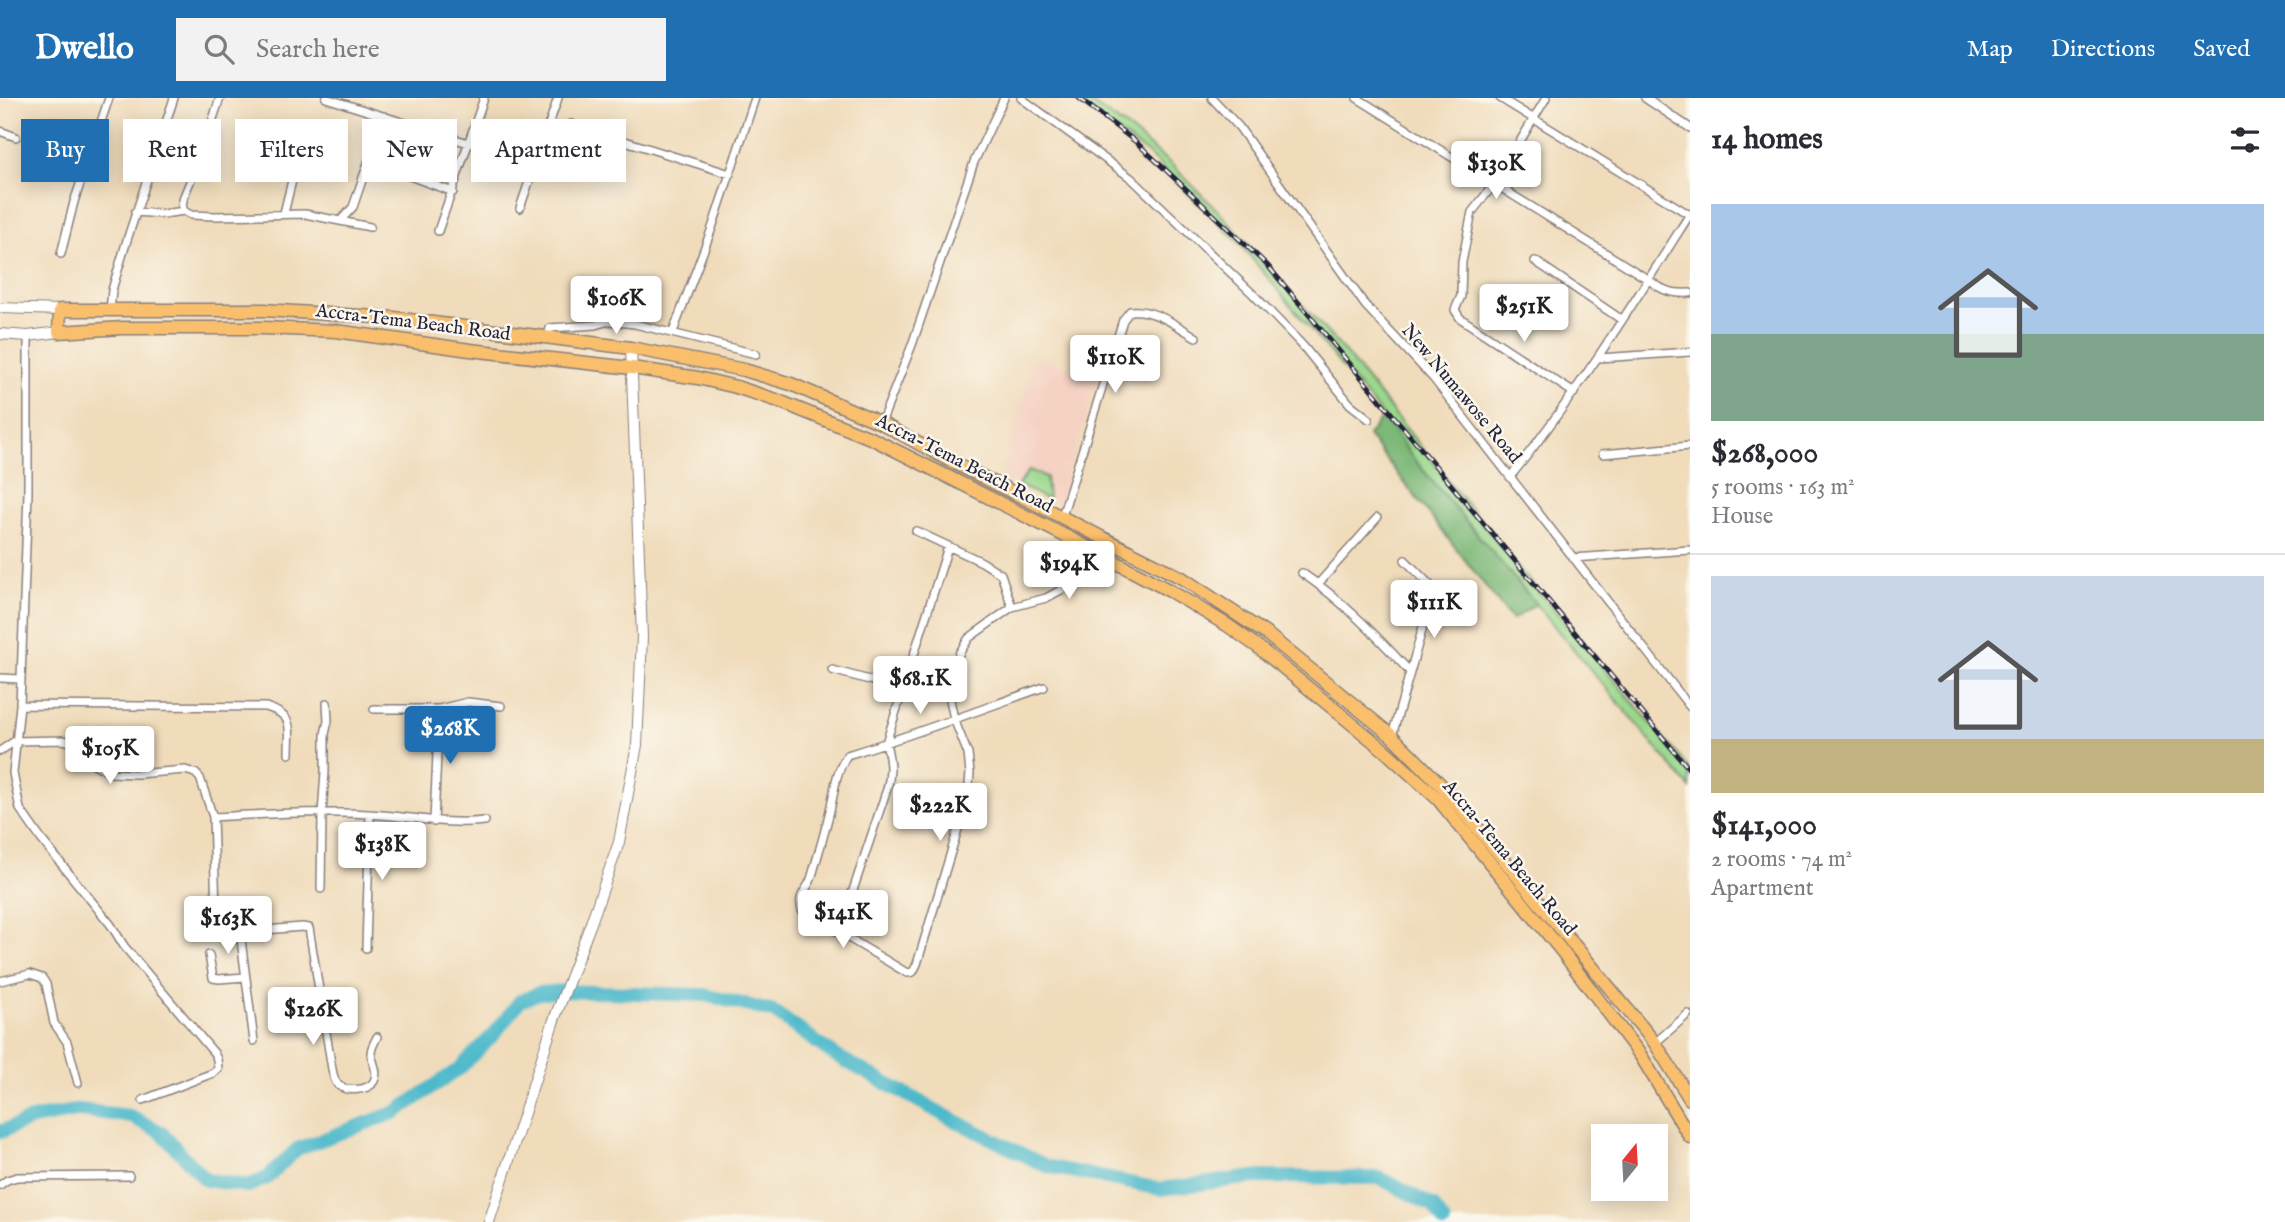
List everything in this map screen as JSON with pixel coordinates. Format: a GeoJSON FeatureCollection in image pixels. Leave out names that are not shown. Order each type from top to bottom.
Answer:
{"type":"FeatureCollection","features":[{"type":"Feature","properties":{"kind":"main road","name":"Accra-Tema Beach Road"},"geometry":{"type":"LineString","coordinates":[[60,310],[263,310],[394,318],[631,348],[744,370],[791,384],[881,423],[1182,578],[1268,635],[1392,736],[1447,791],[1656,1043],[1690,1099]]}},
{"type":"Feature","properties":{"kind":"main road"},"geometry":{"type":"LineString","coordinates":[[59,332],[60,310]]}},
{"type":"Feature","properties":{"kind":"main road","name":"Accra-Tema Beach Road"},"geometry":{"type":"LineString","coordinates":[[59,332],[123,328],[336,331],[470,350],[632,368],[736,387],[873,439],[1172,592],[1258,647],[1383,749],[1438,799],[1561,950],[1641,1056],[1690,1137]]}},
{"type":"Feature","properties":{"kind":"main road"},"geometry":{"type":"LineString","coordinates":[[873,439],[881,423]]}},
{"type":"Feature","properties":{"kind":"main road"},"geometry":{"type":"LineString","coordinates":[[1641,1056],[1656,1043]]}},
{"type":"Feature","properties":{"kind":"street"},"geometry":{"type":"LineString","coordinates":[[61,254],[74,202],[109,98]]}},
{"type":"Feature","properties":{"kind":"street"},"geometry":{"type":"LineString","coordinates":[[110,311],[112,290],[135,212],[174,98]]}},
{"type":"Feature","properties":{"kind":"street"},"geometry":{"type":"LineString","coordinates":[[220,98],[181,205],[184,211],[191,215],[284,213],[341,220],[370,227]]}},
{"type":"Feature","properties":{"kind":"street"},"geometry":{"type":"LineString","coordinates":[[326,98],[468,143]]}},
{"type":"Feature","properties":{"kind":"street"},"geometry":{"type":"LineString","coordinates":[[438,231],[484,98]]}},
{"type":"Feature","properties":{"kind":"street"},"geometry":{"type":"LineString","coordinates":[[520,208],[558,98]]}},
{"type":"Feature","properties":{"kind":"street"},"geometry":{"type":"LineString","coordinates":[[673,332],[755,98]]}},
{"type":"Feature","properties":{"kind":"street"},"geometry":{"type":"LineString","coordinates":[[881,423],[912,345],[974,162],[1004,98]]}},
{"type":"Feature","properties":{"kind":"street"},"geometry":{"type":"LineString","coordinates":[[1021,98],[1131,178],[1253,294],[1303,346],[1350,404],[1369,419]]}},
{"type":"Feature","properties":{"kind":"street","name":"New Numawose Road"},"geometry":{"type":"LineString","coordinates":[[1212,98],[1239,127],[1365,305],[1433,378],[1690,708]]}},
{"type":"Feature","properties":{"kind":"street"},"geometry":{"type":"LineString","coordinates":[[1357,98],[1661,290],[1690,293]]}},
{"type":"Feature","properties":{"kind":"street"},"geometry":{"type":"LineString","coordinates":[[1500,98],[1690,214],[1599,358],[1510,477]]}},
{"type":"Feature","properties":{"kind":"street"},"geometry":{"type":"LineString","coordinates":[[1546,98],[1495,183],[1472,212],[1462,262],[1463,288],[1455,313],[1574,393]]}},
{"type":"Feature","properties":{"kind":"street"},"geometry":{"type":"LineString","coordinates":[[1645,98],[1690,128]]}},
{"type":"Feature","properties":{"kind":"street"},"geometry":{"type":"LineString","coordinates":[[0,131],[16,137]]}},
{"type":"Feature","properties":{"kind":"street"},"geometry":{"type":"LineString","coordinates":[[626,141],[730,174]]}},
{"type":"Feature","properties":{"kind":"street"},"geometry":{"type":"LineString","coordinates":[[341,220],[353,207],[362,181]]}},
{"type":"Feature","properties":{"kind":"street"},"geometry":{"type":"LineString","coordinates":[[284,213],[292,182]]}},
{"type":"Feature","properties":{"kind":"street"},"geometry":{"type":"LineString","coordinates":[[426,182],[453,192]]}},
{"type":"Feature","properties":{"kind":"street"},"geometry":{"type":"LineString","coordinates":[[135,212],[163,214],[184,211]]}},
{"type":"Feature","properties":{"kind":"street"},"geometry":{"type":"LineString","coordinates":[[1535,261],[1622,320]]}},
{"type":"Feature","properties":{"kind":"street"},"geometry":{"type":"LineString","coordinates":[[0,308],[60,310]]}},
{"type":"Feature","properties":{"kind":"street"},"geometry":{"type":"LineString","coordinates":[[1062,516],[1123,320],[1130,311],[1140,310],[1196,337]]}},
{"type":"Feature","properties":{"kind":"street"},"geometry":{"type":"LineString","coordinates":[[548,337],[550,328],[595,325],[609,321],[673,332],[756,354]]}},
{"type":"Feature","properties":{"kind":"street"},"geometry":{"type":"LineString","coordinates":[[0,334],[28,336],[59,332]]}},
{"type":"Feature","properties":{"kind":"street"},"geometry":{"type":"LineString","coordinates":[[28,336],[28,493],[20,705],[13,773],[20,809],[41,839],[217,1059],[218,1069],[213,1073],[143,1100]]}},
{"type":"Feature","properties":{"kind":"street"},"geometry":{"type":"LineString","coordinates":[[489,1222],[558,1008],[619,842],[637,745],[642,637],[631,348]]}},
{"type":"Feature","properties":{"kind":"street"},"geometry":{"type":"LineString","coordinates":[[1599,358],[1690,352]]}},
{"type":"Feature","properties":{"kind":"street"},"geometry":{"type":"LineString","coordinates":[[1603,454],[1690,446]]}},
{"type":"Feature","properties":{"kind":"street"},"geometry":{"type":"LineString","coordinates":[[1318,584],[1377,517]]}},
{"type":"Feature","properties":{"kind":"street"},"geometry":{"type":"LineString","coordinates":[[916,531],[982,562],[1001,574],[1012,607]]}},
{"type":"Feature","properties":{"kind":"street"},"geometry":{"type":"LineString","coordinates":[[839,932],[891,775],[886,743],[948,547]]}},
{"type":"Feature","properties":{"kind":"street"},"geometry":{"type":"LineString","coordinates":[[1044,687],[954,719],[886,743],[847,755],[837,772],[811,879],[800,896],[802,910],[907,972],[915,970],[968,796],[968,754],[954,719],[949,695],[950,682],[960,652],[969,638],[1012,607],[1046,598],[1061,590],[1073,580],[1089,548]]}},
{"type":"Feature","properties":{"kind":"street"},"geometry":{"type":"LineString","coordinates":[[1573,558],[1690,550]]}},
{"type":"Feature","properties":{"kind":"street"},"geometry":{"type":"LineString","coordinates":[[1392,736],[1432,589],[1405,560]]}},
{"type":"Feature","properties":{"kind":"street"},"geometry":{"type":"LineString","coordinates":[[1302,573],[1380,639],[1410,672]]}},
{"type":"Feature","properties":{"kind":"street"},"geometry":{"type":"LineString","coordinates":[[832,670],[903,689]]}},
{"type":"Feature","properties":{"kind":"street"},"geometry":{"type":"LineString","coordinates":[[0,678],[20,679]]}},
{"type":"Feature","properties":{"kind":"street"},"geometry":{"type":"LineString","coordinates":[[374,709],[439,709],[468,702],[501,706]]}},
{"type":"Feature","properties":{"kind":"street"},"geometry":{"type":"LineString","coordinates":[[320,888],[327,703]]}},
{"type":"Feature","properties":{"kind":"street"},"geometry":{"type":"LineString","coordinates":[[20,705],[266,706],[278,710],[287,718],[289,754]]}},
{"type":"Feature","properties":{"kind":"street"},"geometry":{"type":"LineString","coordinates":[[434,822],[439,709]]}},
{"type":"Feature","properties":{"kind":"street"},"geometry":{"type":"LineString","coordinates":[[0,751],[15,741],[64,740],[78,745],[94,764],[111,772],[137,774],[185,770],[195,773],[203,785],[213,817],[218,917],[240,932],[309,928],[331,1069],[339,1085],[355,1089],[373,1083],[376,1077],[371,1050],[377,1037]]}},
{"type":"Feature","properties":{"kind":"street"},"geometry":{"type":"LineString","coordinates":[[213,817],[283,813],[369,815],[434,822],[485,821]]}},
{"type":"Feature","properties":{"kind":"street"},"geometry":{"type":"LineString","coordinates":[[366,948],[369,815]]}},
{"type":"Feature","properties":{"kind":"street"},"geometry":{"type":"LineString","coordinates":[[240,932],[254,1041]]}},
{"type":"Feature","properties":{"kind":"street"},"geometry":{"type":"LineString","coordinates":[[209,955],[213,978],[245,977]]}},
{"type":"Feature","properties":{"kind":"street"},"geometry":{"type":"LineString","coordinates":[[0,981],[30,974],[42,978],[46,984],[54,1023],[67,1042],[78,1083]]}},
{"type":"Feature","properties":{"kind":"street"},"geometry":{"type":"LineString","coordinates":[[1656,1043],[1688,1014]]}},
{"type":"Feature","properties":{"kind":"street"},"geometry":{"type":"LineString","coordinates":[[0,1185],[17,1177],[129,1176]]}},
{"type":"Feature","properties":{"kind":"shaded area"},"geometry":{"type":"Polygon","coordinates":[[[1034,357],[1098,375],[1060,503],[1001,476],[1034,357]]]}},
{"type":"Feature","properties":{"kind":"green space"},"geometry":{"type":"Polygon","coordinates":[[[1071,98],[1084,98],[1129,129],[1173,166],[1220,213],[1342,349],[1521,571],[1685,763],[1690,770],[1690,788],[1412,457],[1383,416],[1239,243],[1147,153],[1071,98]]]}},
{"type":"Feature","properties":{"kind":"green space"},"geometry":{"type":"Polygon","coordinates":[[[1383,416],[1412,457],[1536,604],[1512,620],[1368,436],[1383,416]]]}},
{"type":"Feature","properties":{"kind":"green space"},"geometry":{"type":"Polygon","coordinates":[[[1029,470],[1046,477],[1048,500],[1018,485],[1029,470]]]}},
{"type":"Feature","properties":{"kind":"waterway"},"geometry":{"type":"LineString","coordinates":[[0,1132],[32,1119],[80,1110],[130,1116],[161,1132],[206,1180],[248,1186],[267,1178],[297,1149],[396,1112],[459,1069],[495,1033],[520,1001],[539,993],[563,991],[705,995],[774,1012],[836,1056],[946,1116],[1046,1166],[1160,1189],[1254,1177],[1380,1178],[1433,1206],[1444,1222]]}},
{"type":"Feature","properties":{"kind":"railway"},"geometry":{"type":"LineString","coordinates":[[1079,98],[1136,142],[1268,266],[1690,770]]}}]}
